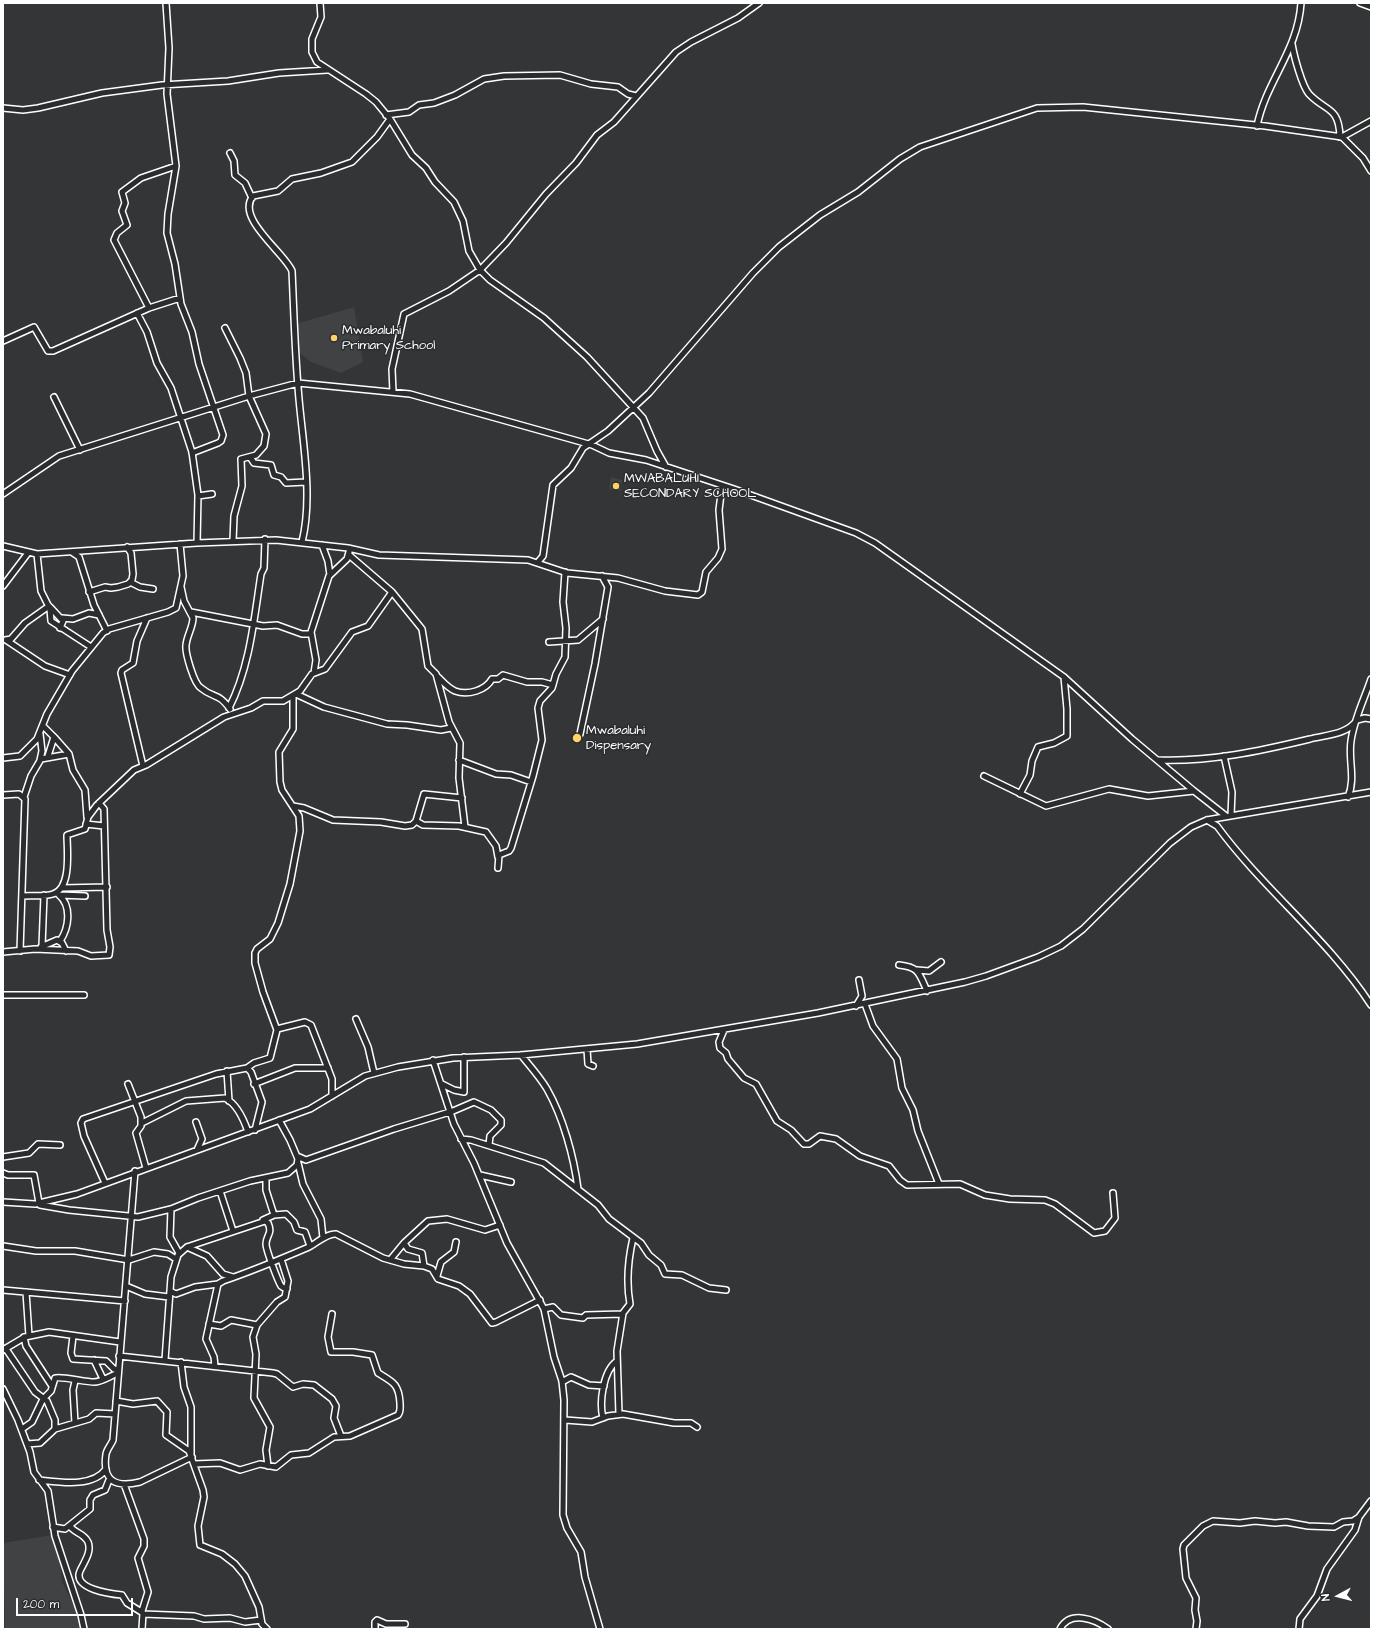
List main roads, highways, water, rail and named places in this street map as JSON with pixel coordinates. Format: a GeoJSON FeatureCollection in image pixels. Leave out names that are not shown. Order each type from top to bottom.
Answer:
{"type":"FeatureCollection","features":[{"type":"Feature","properties":{"kind":"place","name":"Mwabaluhi Primary School"},"geometry":{"type":"Point","coordinates":[334,338]}},
{"type":"Feature","properties":{"kind":"place","name":"MWABALUHI SECONDARY SCHOOL"},"geometry":{"type":"Point","coordinates":[616,486]}},
{"type":"Feature","properties":{"kind":"place","name":"Mwabaluhi Dispensary"},"geometry":{"type":"Point","coordinates":[577,738]}}]}
